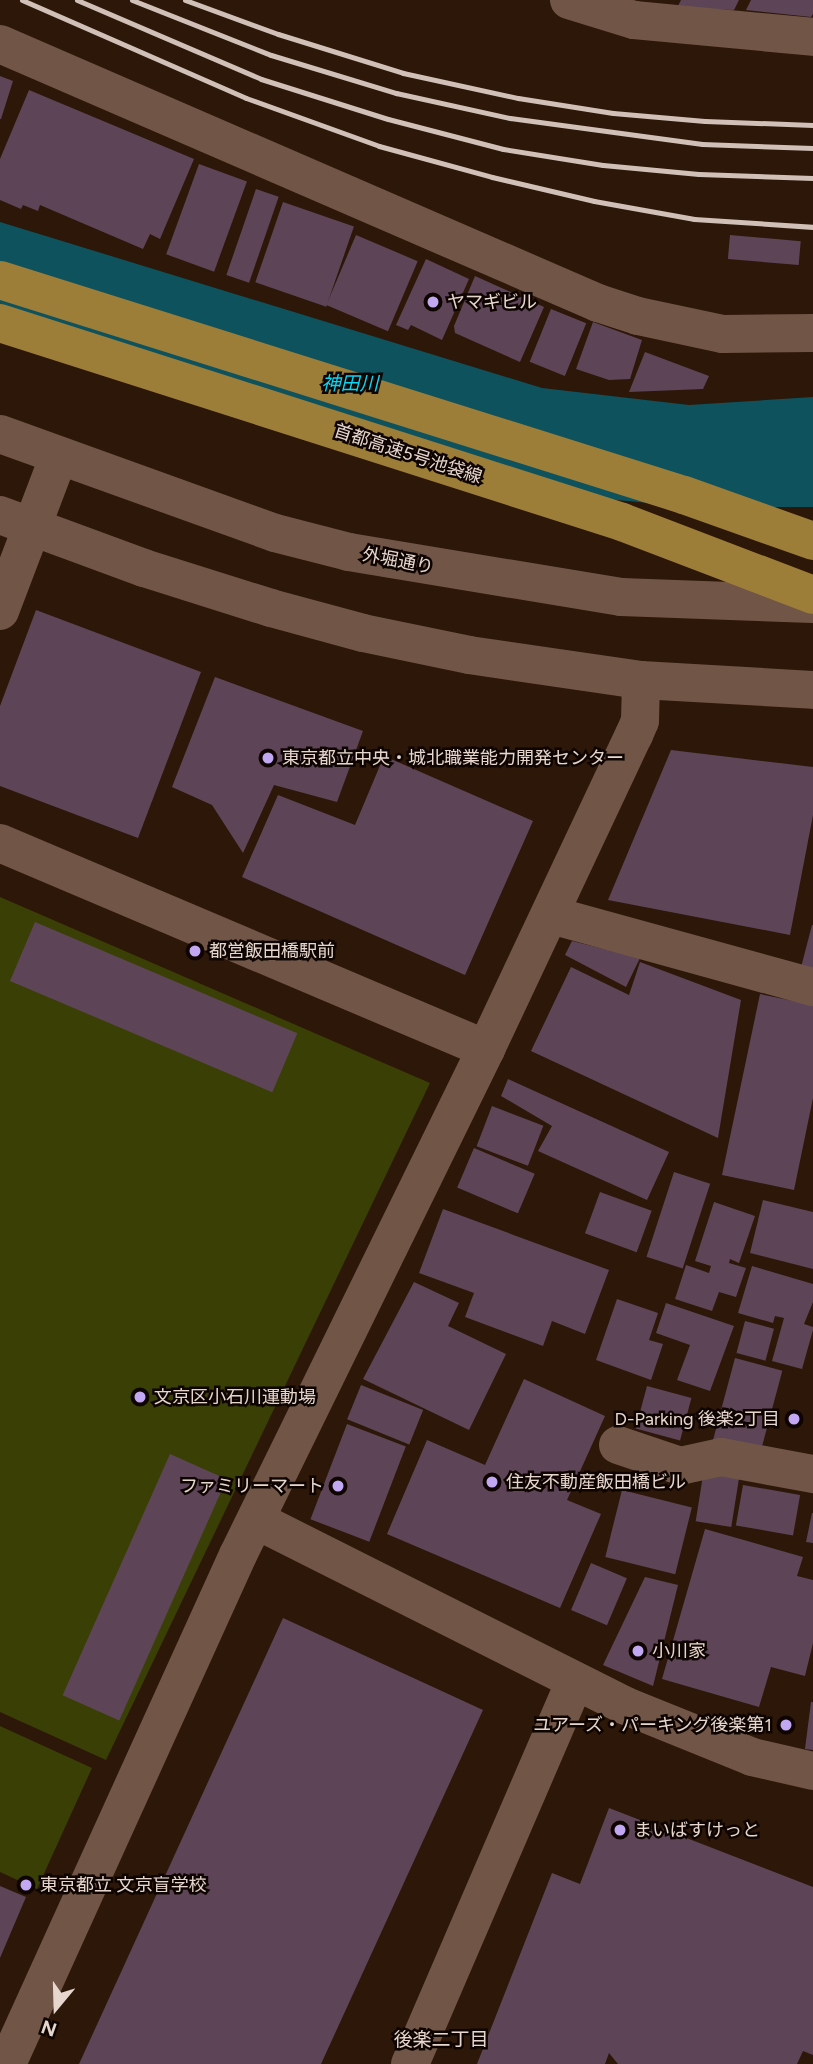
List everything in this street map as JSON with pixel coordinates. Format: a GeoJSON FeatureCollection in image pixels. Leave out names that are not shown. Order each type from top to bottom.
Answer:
{"type":"FeatureCollection","features":[{"type":"Feature","properties":{"kind":"highway"},"geometry":{"type":"LineString","coordinates":[[0,280],[684,495],[813,541]]}},
{"type":"Feature","properties":{"kind":"highway","name":"首都高速5号池袋線"},"geometry":{"type":"LineString","coordinates":[[0,323],[622,523],[813,595]]}},
{"type":"Feature","properties":{"kind":"street"},"geometry":{"type":"LineString","coordinates":[[569,0],[634,20],[813,37]]}},
{"type":"Feature","properties":{"kind":"street"},"geometry":{"type":"LineString","coordinates":[[0,44],[598,303],[638,316],[723,334],[813,333]]}},
{"type":"Feature","properties":{"kind":"street","name":"外堀通り"},"geometry":{"type":"LineString","coordinates":[[0,434],[275,533],[372,556],[621,597],[813,604]]}},
{"type":"Feature","properties":{"kind":"street"},"geometry":{"type":"LineString","coordinates":[[0,611],[16,521],[58,456]]}},
{"type":"Feature","properties":{"kind":"street"},"geometry":{"type":"LineString","coordinates":[[16,521],[271,608],[363,633],[469,654],[641,680],[813,690]]}},
{"type":"Feature","properties":{"kind":"street"},"geometry":{"type":"LineString","coordinates":[[7,2064],[113,1826],[256,1520],[551,915],[640,721],[641,680]]}},
{"type":"Feature","properties":{"kind":"street"},"geometry":{"type":"LineString","coordinates":[[0,843],[486,1049]]}},
{"type":"Feature","properties":{"kind":"street"},"geometry":{"type":"LineString","coordinates":[[551,915],[813,987]]}},
{"type":"Feature","properties":{"kind":"street"},"geometry":{"type":"LineString","coordinates":[[618,1445],[680,1466],[722,1457],[813,1474]]}},
{"type":"Feature","properties":{"kind":"street"},"geometry":{"type":"LineString","coordinates":[[256,1520],[575,1681],[752,1757],[813,1771]]}},
{"type":"Feature","properties":{"kind":"street"},"geometry":{"type":"LineString","coordinates":[[410,2064],[575,1681]]}},
{"type":"Feature","properties":{"kind":"green space","name":"文京区小石川運動場"},"geometry":{"type":"Polygon","coordinates":[[[0,897],[430,1083],[106,1760],[0,1712],[0,897]]]}},
{"type":"Feature","properties":{"kind":"green space","name":"東京都立 文京盲学校"},"geometry":{"type":"Polygon","coordinates":[[[0,1726],[92,1768],[37,1889],[0,1872],[0,1726]]]}},
{"type":"Feature","properties":{"kind":"water","name":"神田川"},"geometry":{"type":"Polygon","coordinates":[[[0,222],[542,388],[689,405],[813,397],[813,507],[689,507],[515,490],[0,328],[0,222]]]}},
{"type":"Feature","properties":{"kind":"building"},"geometry":{"type":"Polygon","coordinates":[[[681,0],[739,0],[734,10],[677,8],[681,0]]]}},
{"type":"Feature","properties":{"kind":"building"},"geometry":{"type":"Polygon","coordinates":[[[751,0],[813,0],[813,14],[811,17],[746,10],[751,0]]]}},
{"type":"Feature","properties":{"kind":"building"},"geometry":{"type":"Polygon","coordinates":[[[0,76],[13,81],[1,119],[0,119],[0,76]]]}},
{"type":"Feature","properties":{"kind":"building"},"geometry":{"type":"Polygon","coordinates":[[[29,90],[194,159],[160,239],[150,234],[143,249],[40,205],[38,211],[23,205],[21,209],[0,200],[0,159],[29,90]]]}},
{"type":"Feature","properties":{"kind":"building"},"geometry":{"type":"Polygon","coordinates":[[[199,164],[247,181],[214,272],[166,254],[199,164]]]}},
{"type":"Feature","properties":{"kind":"building"},"geometry":{"type":"Polygon","coordinates":[[[256,189],[279,197],[249,283],[226,275],[256,189]]]}},
{"type":"Feature","properties":{"kind":"building"},"geometry":{"type":"Polygon","coordinates":[[[283,202],[354,226],[326,307],[255,282],[283,202]]]}},
{"type":"Feature","properties":{"kind":"building"},"geometry":{"type":"Polygon","coordinates":[[[356,235],[418,261],[388,331],[326,305],[356,235]]]}},
{"type":"Feature","properties":{"kind":"building"},"geometry":{"type":"Polygon","coordinates":[[[730,235],[801,241],[799,265],[728,259],[730,235]]]}},
{"type":"Feature","properties":{"kind":"building","name":"ヤマギビル"},"geometry":{"type":"Polygon","coordinates":[[[426,259],[469,279],[442,340],[411,325],[408,330],[396,325],[426,259]]]}},
{"type":"Feature","properties":{"kind":"building"},"geometry":{"type":"Polygon","coordinates":[[[475,276],[544,307],[520,362],[455,333],[454,326],[475,276]]]}},
{"type":"Feature","properties":{"kind":"building"},"geometry":{"type":"Polygon","coordinates":[[[551,309],[586,323],[565,376],[530,362],[551,309]]]}},
{"type":"Feature","properties":{"kind":"building"},"geometry":{"type":"Polygon","coordinates":[[[593,322],[642,340],[630,379],[609,380],[576,369],[593,322]]]}},
{"type":"Feature","properties":{"kind":"building"},"geometry":{"type":"Polygon","coordinates":[[[645,352],[709,376],[703,389],[629,392],[645,352]]]}},
{"type":"Feature","properties":{"kind":"building"},"geometry":{"type":"Polygon","coordinates":[[[36,610],[201,672],[138,838],[0,786],[0,706],[36,610]]]}},
{"type":"Feature","properties":{"kind":"building","name":"東京都立中央・城北職業能力開発センター"},"geometry":{"type":"Polygon","coordinates":[[[215,677],[363,731],[337,802],[274,785],[243,853],[212,805],[172,787],[215,677]]]}},
{"type":"Feature","properties":{"kind":"building"},"geometry":{"type":"Polygon","coordinates":[[[671,750],[813,767],[813,815],[790,935],[608,900],[671,750]]]}},
{"type":"Feature","properties":{"kind":"building"},"geometry":{"type":"Polygon","coordinates":[[[384,756],[533,821],[465,975],[242,877],[278,795],[355,825],[384,756]]]}},
{"type":"Feature","properties":{"kind":"building"},"geometry":{"type":"Polygon","coordinates":[[[35,922],[297,1033],[272,1092],[10,981],[35,922]]]}},
{"type":"Feature","properties":{"kind":"building"},"geometry":{"type":"Polygon","coordinates":[[[813,925],[813,979],[799,975],[813,925]]]}},
{"type":"Feature","properties":{"kind":"building"},"geometry":{"type":"Polygon","coordinates":[[[572,941],[640,958],[626,987],[565,955],[572,941]]]}},
{"type":"Feature","properties":{"kind":"building"},"geometry":{"type":"Polygon","coordinates":[[[640,962],[741,1000],[718,1138],[531,1051],[571,967],[629,995],[640,962]]]}},
{"type":"Feature","properties":{"kind":"building"},"geometry":{"type":"Polygon","coordinates":[[[760,994],[813,1005],[813,1098],[794,1190],[722,1175],[760,994]]]}},
{"type":"Feature","properties":{"kind":"building"},"geometry":{"type":"Polygon","coordinates":[[[508,1079],[669,1152],[647,1200],[538,1151],[552,1126],[501,1096],[508,1079]]]}},
{"type":"Feature","properties":{"kind":"building"},"geometry":{"type":"Polygon","coordinates":[[[492,1106],[543,1126],[528,1166],[477,1146],[492,1106]]]}},
{"type":"Feature","properties":{"kind":"building"},"geometry":{"type":"Polygon","coordinates":[[[474,1148],[535,1174],[518,1213],[457,1188],[474,1148]]]}},
{"type":"Feature","properties":{"kind":"building"},"geometry":{"type":"Polygon","coordinates":[[[674,1172],[710,1184],[683,1268],[646,1257],[674,1172]]]}},
{"type":"Feature","properties":{"kind":"building"},"geometry":{"type":"Polygon","coordinates":[[[600,1192],[652,1211],[637,1252],[585,1233],[600,1192]]]}},
{"type":"Feature","properties":{"kind":"building"},"geometry":{"type":"Polygon","coordinates":[[[763,1200],[813,1212],[813,1269],[750,1253],[763,1200]]]}},
{"type":"Feature","properties":{"kind":"building"},"geometry":{"type":"Polygon","coordinates":[[[714,1202],[755,1216],[739,1263],[730,1259],[729,1263],[746,1268],[736,1297],[719,1292],[712,1311],[675,1299],[686,1265],[709,1273],[711,1266],[695,1261],[714,1202]]]}},
{"type":"Feature","properties":{"kind":"building"},"geometry":{"type":"Polygon","coordinates":[[[443,1209],[609,1270],[585,1334],[552,1321],[543,1346],[465,1317],[474,1293],[419,1273],[443,1209]]]}},
{"type":"Feature","properties":{"kind":"building"},"geometry":{"type":"Polygon","coordinates":[[[752,1266],[813,1284],[813,1302],[804,1324],[813,1327],[813,1330],[802,1369],[772,1361],[784,1318],[775,1316],[773,1323],[738,1313],[752,1266]]]}},
{"type":"Feature","properties":{"kind":"building"},"geometry":{"type":"Polygon","coordinates":[[[414,1282],[459,1303],[448,1326],[506,1354],[469,1430],[363,1379],[414,1282]]]}},
{"type":"Feature","properties":{"kind":"building"},"geometry":{"type":"Polygon","coordinates":[[[617,1299],[658,1313],[649,1340],[663,1344],[651,1380],[596,1360],[617,1299]]]}},
{"type":"Feature","properties":{"kind":"building"},"geometry":{"type":"Polygon","coordinates":[[[666,1303],[734,1326],[710,1391],[677,1380],[690,1345],[656,1333],[666,1303]]]}},
{"type":"Feature","properties":{"kind":"building"},"geometry":{"type":"Polygon","coordinates":[[[745,1321],[774,1329],[765,1361],[736,1353],[745,1321]]]}},
{"type":"Feature","properties":{"kind":"building"},"geometry":{"type":"Polygon","coordinates":[[[735,1358],[782,1371],[760,1456],[712,1443],[735,1358]]]}},
{"type":"Feature","properties":{"kind":"building","name":"住友不動産飯田橋ビル"},"geometry":{"type":"Polygon","coordinates":[[[524,1379],[605,1416],[567,1500],[601,1514],[560,1608],[387,1534],[427,1440],[485,1465],[524,1379]]]}},
{"type":"Feature","properties":{"kind":"building"},"geometry":{"type":"Polygon","coordinates":[[[361,1385],[423,1410],[409,1444],[347,1419],[361,1385]]]}},
{"type":"Feature","properties":{"kind":"building"},"geometry":{"type":"Polygon","coordinates":[[[647,1386],[691,1398],[680,1440],[636,1429],[647,1386]]]}},
{"type":"Feature","properties":{"kind":"building"},"geometry":{"type":"Polygon","coordinates":[[[347,1424],[406,1447],[369,1542],[310,1519],[347,1424]]]}},
{"type":"Feature","properties":{"kind":"building"},"geometry":{"type":"Polygon","coordinates":[[[170,1454],[227,1479],[119,1720],[63,1695],[170,1454]]]}},
{"type":"Feature","properties":{"kind":"building"},"geometry":{"type":"Polygon","coordinates":[[[704,1469],[740,1475],[731,1527],[696,1521],[704,1469]]]}},
{"type":"Feature","properties":{"kind":"building"},"geometry":{"type":"Polygon","coordinates":[[[743,1485],[800,1495],[793,1535],[736,1525],[743,1485]]]}},
{"type":"Feature","properties":{"kind":"building"},"geometry":{"type":"Polygon","coordinates":[[[622,1490],[692,1507],[675,1574],[605,1557],[622,1490]]]}},
{"type":"Feature","properties":{"kind":"building"},"geometry":{"type":"Polygon","coordinates":[[[813,1513],[813,1543],[806,1542],[813,1513]]]}},
{"type":"Feature","properties":{"kind":"building"},"geometry":{"type":"Polygon","coordinates":[[[705,1529],[803,1557],[797,1576],[813,1580],[813,1643],[805,1676],[771,1667],[759,1707],[662,1679],[705,1529]]]}},
{"type":"Feature","properties":{"kind":"building"},"geometry":{"type":"Polygon","coordinates":[[[591,1563],[627,1578],[607,1625],[571,1610],[591,1563]]]}},
{"type":"Feature","properties":{"kind":"building"},"geometry":{"type":"Polygon","coordinates":[[[645,1577],[678,1585],[653,1686],[603,1665],[645,1577]]]}},
{"type":"Feature","properties":{"kind":"building"},"geometry":{"type":"Polygon","coordinates":[[[283,1618],[483,1710],[321,2064],[79,2064],[283,1618]]]}},
{"type":"Feature","properties":{"kind":"building"},"geometry":{"type":"Polygon","coordinates":[[[813,1702],[813,1750],[805,1749],[813,1702]]]}},
{"type":"Feature","properties":{"kind":"building"},"geometry":{"type":"Polygon","coordinates":[[[609,1808],[813,1887],[813,2055],[803,2051],[797,2064],[618,2064],[609,2053],[605,2064],[477,2064],[552,1873],[580,1884],[609,1808]]]}},
{"type":"Feature","properties":{"kind":"building"},"geometry":{"type":"Polygon","coordinates":[[[0,1886],[26,1897],[0,1958],[0,1886]]]}},
{"type":"Feature","properties":{"kind":"railway"},"geometry":{"type":"LineString","coordinates":[[22,0],[246,98],[379,146],[594,201],[694,219],[813,227]]}},
{"type":"Feature","properties":{"kind":"railway"},"geometry":{"type":"LineString","coordinates":[[77,0],[261,79],[388,119],[503,149],[603,165],[699,174],[813,178]]}},
{"type":"Feature","properties":{"kind":"railway"},"geometry":{"type":"LineString","coordinates":[[132,0],[271,55],[396,93],[510,118],[702,144],[813,148]]}},
{"type":"Feature","properties":{"kind":"railway"},"geometry":{"type":"LineString","coordinates":[[185,0],[278,34],[403,73],[518,98],[613,113],[705,121],[813,125]]}},
{"type":"Feature","properties":{"kind":"place","name":"ヤマギビル"},"geometry":{"type":"Point","coordinates":[433,302]}},
{"type":"Feature","properties":{"kind":"place","name":"東京都立中央・城北職業能力開発センター"},"geometry":{"type":"Point","coordinates":[268,758]}},
{"type":"Feature","properties":{"kind":"place","name":"都営飯田橋駅前"},"geometry":{"type":"Point","coordinates":[195,951]}},
{"type":"Feature","properties":{"kind":"place","name":"文京区小石川運動場"},"geometry":{"type":"Point","coordinates":[140,1397]}},
{"type":"Feature","properties":{"kind":"place","name":"D-Parking 後楽2丁目"},"geometry":{"type":"Point","coordinates":[794,1419]}},
{"type":"Feature","properties":{"kind":"place","name":"住友不動産飯田橋ビル"},"geometry":{"type":"Point","coordinates":[492,1482]}},
{"type":"Feature","properties":{"kind":"place","name":"ファミリーマート"},"geometry":{"type":"Point","coordinates":[338,1486]}},
{"type":"Feature","properties":{"kind":"place","name":"小川家"},"geometry":{"type":"Point","coordinates":[638,1651]}},
{"type":"Feature","properties":{"kind":"place","name":"ユアーズ・パーキング後楽第1"},"geometry":{"type":"Point","coordinates":[786,1725]}},
{"type":"Feature","properties":{"kind":"place","name":"まいばすけっと"},"geometry":{"type":"Point","coordinates":[620,1830]}},
{"type":"Feature","properties":{"kind":"place","name":"東京都立 文京盲学校"},"geometry":{"type":"Point","coordinates":[26,1885]}},
{"type":"Feature","properties":{"kind":"district","name":"後楽二丁目"},"geometry":{"type":"Point","coordinates":[441,2040]}}]}
